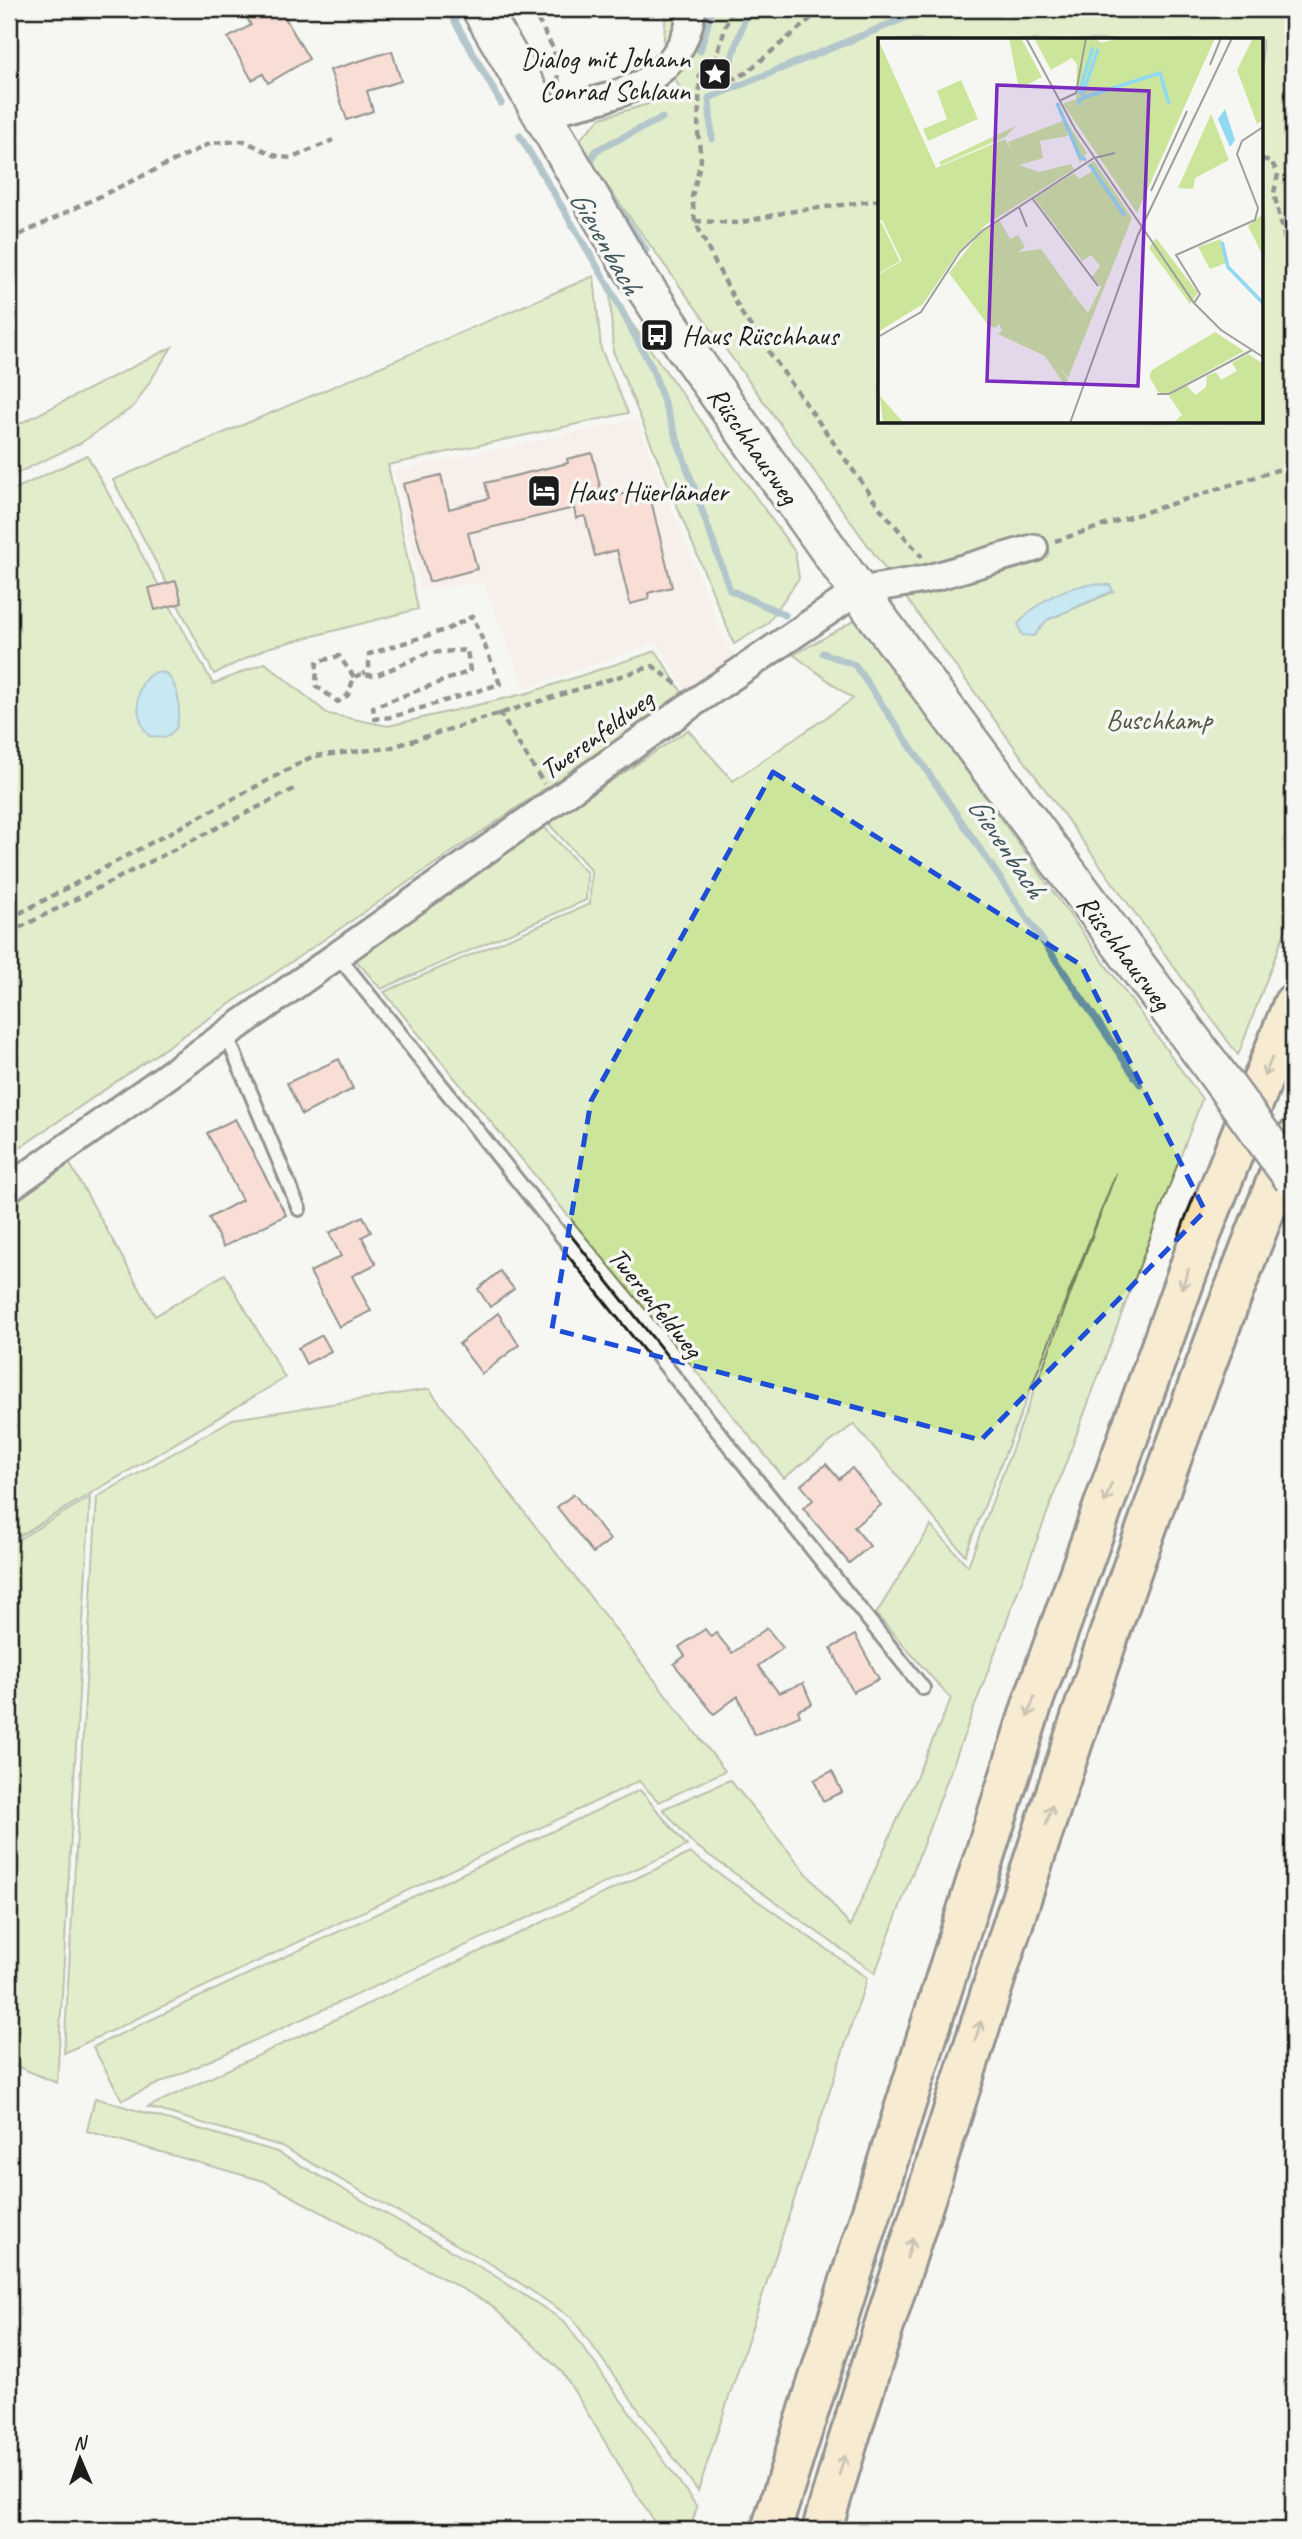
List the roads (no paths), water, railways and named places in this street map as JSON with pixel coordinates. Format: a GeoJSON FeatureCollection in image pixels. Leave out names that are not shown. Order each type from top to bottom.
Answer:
{"type":"FeatureCollection","features":[{"type":"Feature","properties":{"kind":"highway"},"geometry":{"type":"LineString","coordinates":[[771,2530],[948,1963],[1034,1699],[1205,1224],[1293,1003]]}},
{"type":"Feature","properties":{"kind":"highway"},"geometry":{"type":"LineString","coordinates":[[822,2530],[995,1978],[1082,1716],[1253,1240],[1293,1140]]}},
{"type":"Feature","properties":{"kind":"main road","name":"Rüschhausweg"},"geometry":{"type":"LineString","coordinates":[[481,9],[626,259],[684,346],[858,591],[1293,1178]]}},
{"type":"Feature","properties":{"kind":"street"},"geometry":{"type":"LineString","coordinates":[[540,114],[610,97],[657,74],[673,61],[683,42],[692,9]]}},
{"type":"Feature","properties":{"kind":"street"},"geometry":{"type":"LineString","coordinates":[[858,591],[927,579],[1034,548]]}},
{"type":"Feature","properties":{"kind":"street","name":"Twerenfeldweg"},"geometry":{"type":"LineString","coordinates":[[9,1188],[695,702],[858,591]]}},
{"type":"Feature","properties":{"kind":"lane","name":"Twerenfeldweg"},"geometry":{"type":"LineString","coordinates":[[338,956],[923,1688]]}},
{"type":"Feature","properties":{"kind":"lane"},"geometry":{"type":"LineString","coordinates":[[227,1036],[299,1209]]}},
{"type":"Feature","properties":{"kind":"water"},"geometry":{"type":"Polygon","coordinates":[[[1095,584],[1110,585],[1113,591],[1047,620],[1034,636],[1022,635],[1018,624],[1034,608],[1062,591],[1095,584]]]}},
{"type":"Feature","properties":{"kind":"water"},"geometry":{"type":"Polygon","coordinates":[[[156,672],[166,673],[171,679],[178,700],[176,729],[165,738],[149,736],[138,710],[139,691],[148,676],[156,672]]]}},
{"type":"Feature","properties":{"kind":"waterway","name":"Gievenbach"},"geometry":{"type":"LineString","coordinates":[[448,9],[501,103]]}},
{"type":"Feature","properties":{"kind":"waterway"},"geometry":{"type":"LineString","coordinates":[[700,51],[712,9]]}},
{"type":"Feature","properties":{"kind":"waterway"},"geometry":{"type":"LineString","coordinates":[[730,64],[748,9]]}},
{"type":"Feature","properties":{"kind":"waterway"},"geometry":{"type":"LineString","coordinates":[[712,139],[709,98],[927,9]]}},
{"type":"Feature","properties":{"kind":"waterway"},"geometry":{"type":"LineString","coordinates":[[592,169],[590,166],[595,151],[662,118]]}},
{"type":"Feature","properties":{"kind":"waterway","name":"Gievenbach"},"geometry":{"type":"LineString","coordinates":[[520,136],[607,283],[652,368],[730,590],[785,615]]}},
{"type":"Feature","properties":{"kind":"waterway"},"geometry":{"type":"LineString","coordinates":[[608,193],[646,250]]}},
{"type":"Feature","properties":{"kind":"waterway","name":"Gievenbach"},"geometry":{"type":"LineString","coordinates":[[823,653],[855,665],[1140,1084]]}},
{"type":"Feature","properties":{"kind":"place","name":"Dialog mit Johann Conrad Schlaun"},"geometry":{"type":"Point","coordinates":[715,74]}},
{"type":"Feature","properties":{"kind":"place","name":"Haus Rüschhaus"},"geometry":{"type":"Point","coordinates":[657,335]}},
{"type":"Feature","properties":{"kind":"place","name":"Haus Hüerländer"},"geometry":{"type":"Point","coordinates":[544,491]}},
{"type":"Feature","properties":{"kind":"park label","name":"Buschkamp"},"geometry":{"type":"Point","coordinates":[1159,719]}}]}
